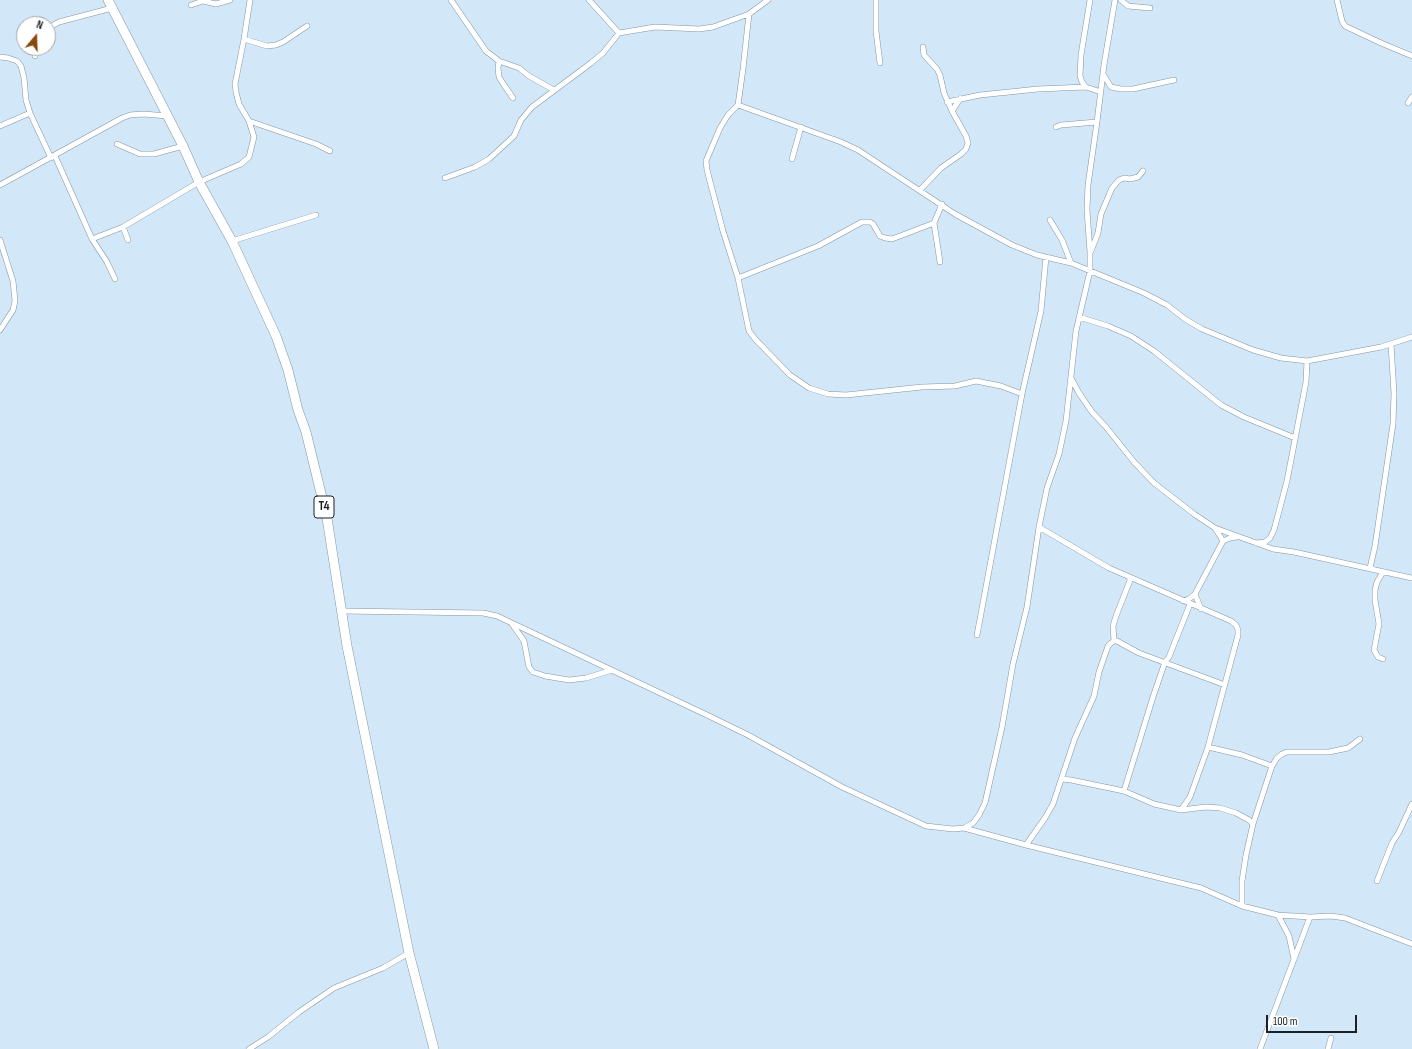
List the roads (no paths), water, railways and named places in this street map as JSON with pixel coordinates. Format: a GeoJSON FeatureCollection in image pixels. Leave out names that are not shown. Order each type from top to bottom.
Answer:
{"type":"FeatureCollection","features":[{"type":"Feature","properties":{"kind":"highway","name":"T4"},"geometry":{"type":"LineString","coordinates":[[110,4],[168,116],[199,182],[232,241],[276,336],[288,370],[306,432],[327,518],[349,654],[409,953],[434,1049]]}},
{"type":"Feature","properties":{"kind":"street"},"geometry":{"type":"LineString","coordinates":[[191,5],[203,1],[216,4],[230,0]]}},
{"type":"Feature","properties":{"kind":"street"},"geometry":{"type":"LineString","coordinates":[[92,239],[122,227],[199,182],[241,164],[249,157],[254,137],[249,122],[239,104],[236,92],[236,77],[250,0]]}},
{"type":"Feature","properties":{"kind":"street"},"geometry":{"type":"LineString","coordinates":[[451,0],[486,51],[499,61],[519,68],[529,76],[554,90]]}},
{"type":"Feature","properties":{"kind":"street"},"geometry":{"type":"LineString","coordinates":[[589,0],[619,33]]}},
{"type":"Feature","properties":{"kind":"street"},"geometry":{"type":"LineString","coordinates":[[445,178],[475,167],[489,158],[514,136],[521,120],[532,107],[603,53],[619,33],[655,27],[699,29],[714,27],[749,14],[768,0]]}},
{"type":"Feature","properties":{"kind":"street"},"geometry":{"type":"LineString","coordinates":[[876,0],[876,31],[880,63]]}},
{"type":"Feature","properties":{"kind":"street"},"geometry":{"type":"LineString","coordinates":[[1086,87],[1082,82],[1080,69],[1090,0]]}},
{"type":"Feature","properties":{"kind":"street"},"geometry":{"type":"LineString","coordinates":[[964,828],[973,824],[984,803],[1002,727],[1013,664],[1027,607],[1039,527],[1047,488],[1063,439],[1072,378],[1078,317],[1090,271],[1087,210],[1088,185],[1103,73],[1115,0]]}},
{"type":"Feature","properties":{"kind":"street"},"geometry":{"type":"LineString","coordinates":[[1121,0],[1128,6],[1150,8]]}},
{"type":"Feature","properties":{"kind":"street"},"geometry":{"type":"LineString","coordinates":[[1336,0],[1345,26],[1412,56]]}},
{"type":"Feature","properties":{"kind":"street"},"geometry":{"type":"LineString","coordinates":[[56,24],[110,4]]}},
{"type":"Feature","properties":{"kind":"street"},"geometry":{"type":"LineString","coordinates":[[749,14],[738,105],[728,115],[720,128],[706,161],[723,232],[738,278],[749,331],[790,374],[810,388],[828,394],[846,395],[922,387],[955,386],[976,381],[1001,386],[1022,394]]}},
{"type":"Feature","properties":{"kind":"street"},"geometry":{"type":"LineString","coordinates":[[244,39],[256,44],[267,46],[276,45],[307,26]]}},
{"type":"Feature","properties":{"kind":"street"},"geometry":{"type":"LineString","coordinates":[[920,190],[941,168],[961,154],[966,149],[968,143],[966,136],[947,102],[940,75],[937,69],[924,55],[923,47]]}},
{"type":"Feature","properties":{"kind":"street"},"geometry":{"type":"LineString","coordinates":[[0,57],[17,61],[21,66],[24,78],[26,100],[30,113],[53,157],[92,239],[107,262],[115,278]]}},
{"type":"Feature","properties":{"kind":"street"},"geometry":{"type":"LineString","coordinates":[[499,61],[499,76],[514,98]]}},
{"type":"Feature","properties":{"kind":"street"},"geometry":{"type":"LineString","coordinates":[[1103,73],[1111,87],[1121,89],[1174,80]]}},
{"type":"Feature","properties":{"kind":"street"},"geometry":{"type":"LineString","coordinates":[[947,102],[980,95],[1038,89],[1086,87],[1101,92]]}},
{"type":"Feature","properties":{"kind":"street"},"geometry":{"type":"LineString","coordinates":[[1408,102],[1412,97]]}},
{"type":"Feature","properties":{"kind":"street"},"geometry":{"type":"LineString","coordinates":[[952,111],[960,100]]}},
{"type":"Feature","properties":{"kind":"street"},"geometry":{"type":"LineString","coordinates":[[738,105],[801,127],[858,150],[942,204],[961,218],[1026,252],[1071,263],[1144,293],[1167,305],[1185,319],[1202,329],[1253,350],[1281,358],[1307,361],[1335,357],[1391,344],[1412,337]]}},
{"type":"Feature","properties":{"kind":"street"},"geometry":{"type":"LineString","coordinates":[[0,126],[30,113]]}},
{"type":"Feature","properties":{"kind":"street"},"geometry":{"type":"LineString","coordinates":[[0,185],[122,118],[143,114],[168,116]]}},
{"type":"Feature","properties":{"kind":"street"},"geometry":{"type":"LineString","coordinates":[[249,122],[316,144],[330,151]]}},
{"type":"Feature","properties":{"kind":"street"},"geometry":{"type":"LineString","coordinates":[[1056,126],[1097,122]]}},
{"type":"Feature","properties":{"kind":"street"},"geometry":{"type":"LineString","coordinates":[[792,159],[801,127]]}},
{"type":"Feature","properties":{"kind":"street"},"geometry":{"type":"LineString","coordinates":[[117,144],[140,154],[154,154],[183,146]]}},
{"type":"Feature","properties":{"kind":"street"},"geometry":{"type":"LineString","coordinates":[[1090,252],[1098,233],[1101,214],[1112,188],[1119,180],[1138,177],[1143,171]]}},
{"type":"Feature","properties":{"kind":"street"},"geometry":{"type":"LineString","coordinates":[[940,262],[934,223],[942,204]]}},
{"type":"Feature","properties":{"kind":"street"},"geometry":{"type":"LineString","coordinates":[[232,241],[316,215]]}},
{"type":"Feature","properties":{"kind":"street"},"geometry":{"type":"LineString","coordinates":[[1050,220],[1062,240],[1071,263]]}},
{"type":"Feature","properties":{"kind":"street"},"geometry":{"type":"LineString","coordinates":[[738,278],[818,246],[862,222],[870,222],[874,224],[880,236],[892,239],[934,223]]}},
{"type":"Feature","properties":{"kind":"street"},"geometry":{"type":"LineString","coordinates":[[122,227],[128,240]]}},
{"type":"Feature","properties":{"kind":"street"},"geometry":{"type":"LineString","coordinates":[[0,240],[13,281],[15,301],[13,310],[0,330]]}},
{"type":"Feature","properties":{"kind":"street"},"geometry":{"type":"LineString","coordinates":[[977,635],[1022,394],[1041,311],[1046,257]]}},
{"type":"Feature","properties":{"kind":"street"},"geometry":{"type":"LineString","coordinates":[[1078,317],[1108,326],[1131,336],[1154,351],[1221,405],[1244,417],[1295,438]]}},
{"type":"Feature","properties":{"kind":"street"},"geometry":{"type":"LineString","coordinates":[[1370,568],[1375,546],[1393,424],[1394,393],[1391,344]]}},
{"type":"Feature","properties":{"kind":"street"},"geometry":{"type":"LineString","coordinates":[[1256,543],[1265,542],[1270,538],[1274,530],[1287,481],[1306,382],[1307,361]]}},
{"type":"Feature","properties":{"kind":"street"},"geometry":{"type":"LineString","coordinates":[[1072,378],[1079,393],[1092,412],[1134,462],[1154,483],[1194,514],[1215,528],[1273,549],[1294,552],[1320,559],[1370,568],[1412,578]]}},
{"type":"Feature","properties":{"kind":"street"},"geometry":{"type":"LineString","coordinates":[[1039,527],[1094,560],[1131,578],[1231,621],[1236,625],[1238,635],[1208,746],[1190,797],[1181,810]]}},
{"type":"Feature","properties":{"kind":"street"},"geometry":{"type":"LineString","coordinates":[[1215,528],[1223,541]]}},
{"type":"Feature","properties":{"kind":"street"},"geometry":{"type":"LineString","coordinates":[[1183,601],[1195,594],[1223,541],[1239,536]]}},
{"type":"Feature","properties":{"kind":"street"},"geometry":{"type":"LineString","coordinates":[[1383,572],[1377,582],[1375,590],[1379,624],[1374,650],[1378,656],[1383,659]]}},
{"type":"Feature","properties":{"kind":"street"},"geometry":{"type":"LineString","coordinates":[[1114,641],[1116,616],[1131,578]]}},
{"type":"Feature","properties":{"kind":"street"},"geometry":{"type":"LineString","coordinates":[[1195,594],[1201,609]]}},
{"type":"Feature","properties":{"kind":"street"},"geometry":{"type":"LineString","coordinates":[[1124,791],[1165,662],[1169,657],[1190,604]]}},
{"type":"Feature","properties":{"kind":"street"},"geometry":{"type":"LineString","coordinates":[[342,611],[483,613],[497,616],[748,735],[828,780],[926,826],[946,829],[964,828],[1026,845],[1201,888],[1242,906],[1278,915],[1310,917],[1331,916],[1345,918],[1412,944]]}},
{"type":"Feature","properties":{"kind":"street"},"geometry":{"type":"LineString","coordinates":[[512,623],[524,641],[527,650],[527,660],[534,672],[545,676],[569,680],[586,678],[612,670]]}},
{"type":"Feature","properties":{"kind":"street"},"geometry":{"type":"LineString","coordinates":[[1114,641],[1139,653],[1225,685]]}},
{"type":"Feature","properties":{"kind":"street"},"geometry":{"type":"LineString","coordinates":[[1026,845],[1053,804],[1062,779],[1066,761],[1094,696],[1099,672],[1108,646],[1114,641]]}},
{"type":"Feature","properties":{"kind":"street"},"geometry":{"type":"LineString","coordinates":[[1242,906],[1242,881],[1253,824],[1272,766],[1277,758],[1287,752],[1329,752],[1348,748],[1360,739]]}},
{"type":"Feature","properties":{"kind":"street"},"geometry":{"type":"LineString","coordinates":[[1208,746],[1242,755],[1272,766]]}},
{"type":"Feature","properties":{"kind":"street"},"geometry":{"type":"LineString","coordinates":[[1062,779],[1124,791],[1154,804],[1181,810],[1206,807],[1220,808],[1236,813],[1253,824]]}},
{"type":"Feature","properties":{"kind":"street"},"geometry":{"type":"LineString","coordinates":[[1377,881],[1392,843],[1400,832],[1412,804]]}},
{"type":"Feature","properties":{"kind":"street"},"geometry":{"type":"LineString","coordinates":[[1278,915],[1289,936],[1294,959]]}},
{"type":"Feature","properties":{"kind":"street"},"geometry":{"type":"LineString","coordinates":[[1260,1049],[1310,917]]}},
{"type":"Feature","properties":{"kind":"street"},"geometry":{"type":"LineString","coordinates":[[249,1049],[268,1037],[334,988],[383,968],[409,953]]}},
{"type":"Feature","properties":{"kind":"street"},"geometry":{"type":"LineString","coordinates":[[1328,1049],[1331,1038]]}}]}
